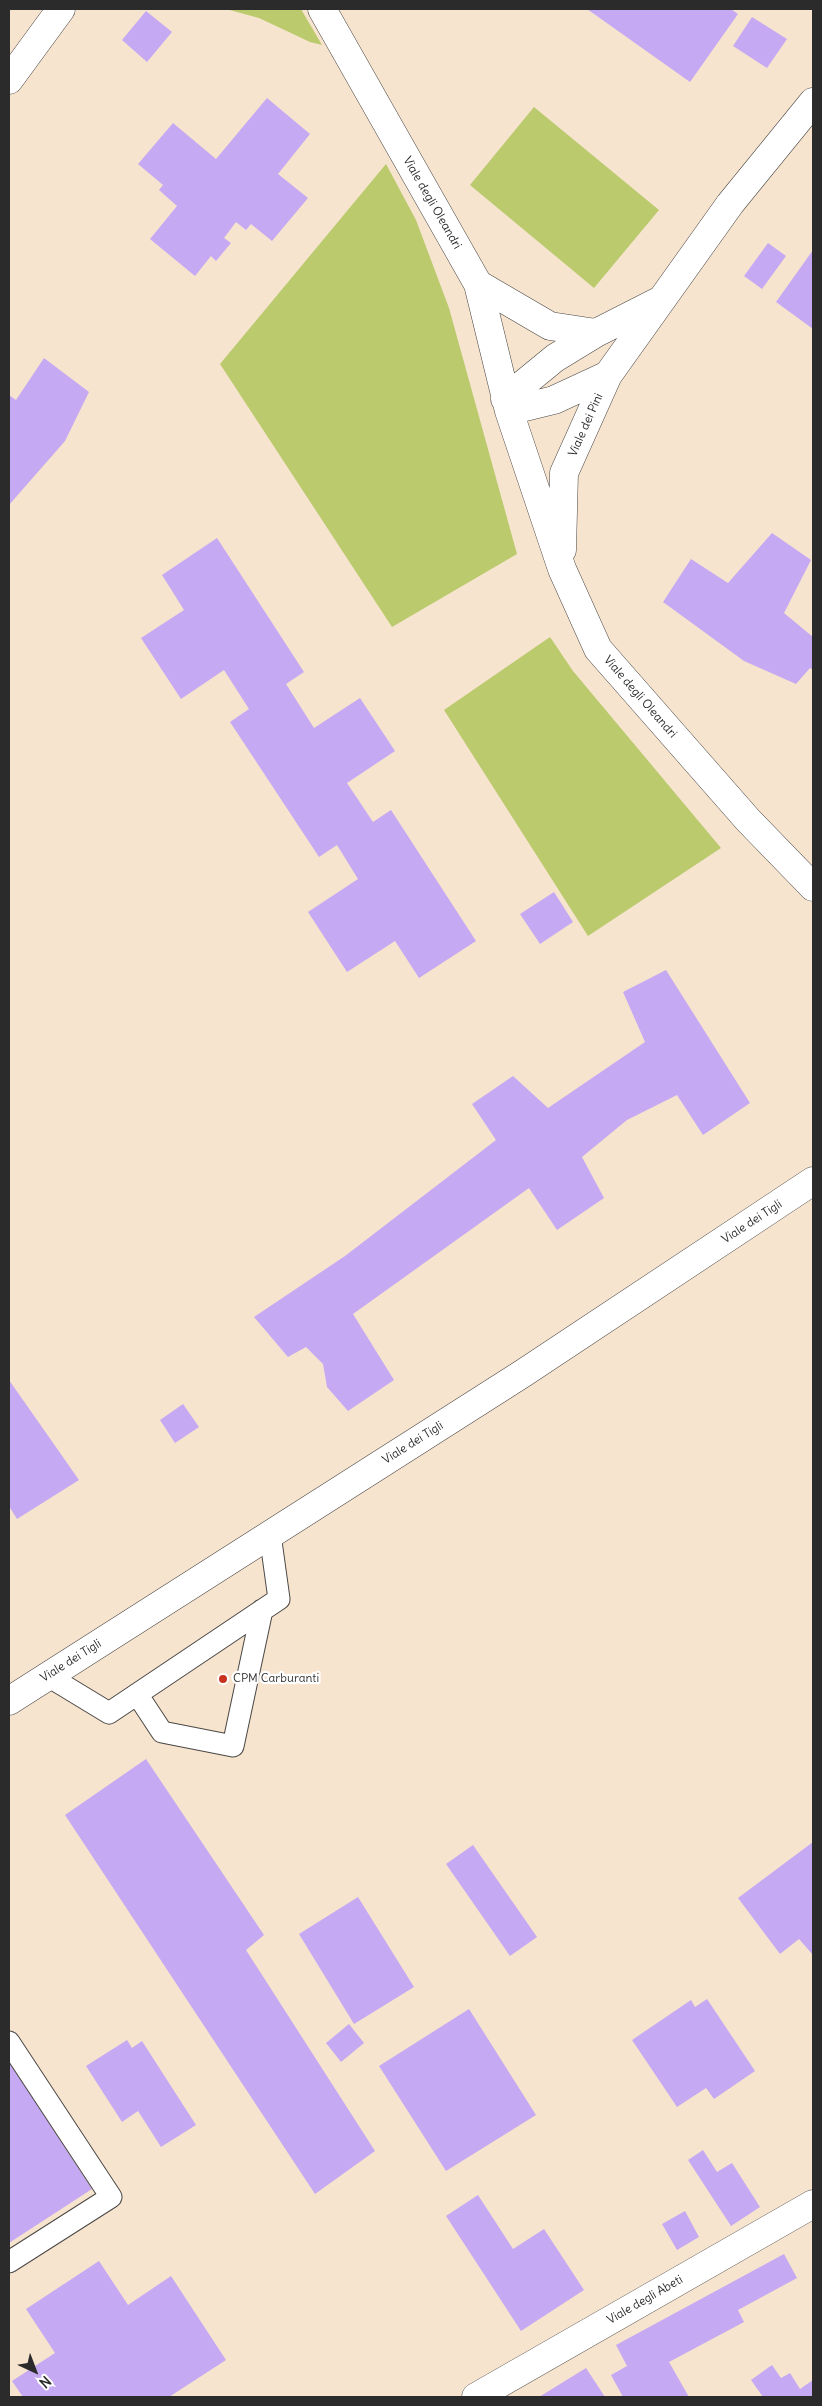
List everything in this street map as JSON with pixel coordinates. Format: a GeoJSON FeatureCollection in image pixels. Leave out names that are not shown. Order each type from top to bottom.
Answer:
{"type":"FeatureCollection","features":[{"type":"Feature","properties":{"kind":"street"},"geometry":{"type":"LineString","coordinates":[[9,80],[61,9]]}},
{"type":"Feature","properties":{"kind":"street","name":"Viale degli Oleandri"},"geometry":{"type":"LineString","coordinates":[[322,9],[478,284],[507,405],[562,569],[598,649],[748,820],[813,887]]}},
{"type":"Feature","properties":{"kind":"street","name":"Viale dei Pini"},"geometry":{"type":"LineString","coordinates":[[562,569],[564,473],[608,374],[730,204],[813,102]]}},
{"type":"Feature","properties":{"kind":"street"},"geometry":{"type":"LineString","coordinates":[[478,284],[550,326],[596,333]]}},
{"type":"Feature","properties":{"kind":"street","name":"Viale dei Pini"},"geometry":{"type":"LineString","coordinates":[[507,405],[555,358],[596,333],[664,298]]}},
{"type":"Feature","properties":{"kind":"street"},"geometry":{"type":"LineString","coordinates":[[507,405],[554,400],[608,374]]}},
{"type":"Feature","properties":{"kind":"street","name":"Viale dei Tigli"},"geometry":{"type":"LineString","coordinates":[[9,1701],[522,1374],[813,1181]]}},
{"type":"Feature","properties":{"kind":"street","name":"Viale degli Abeti"},"geometry":{"type":"LineString","coordinates":[[476,2397],[813,2204]]}},
{"type":"Feature","properties":{"kind":"lane"},"geometry":{"type":"LineString","coordinates":[[48,1676],[109,1713],[279,1599],[270,1534]]}},
{"type":"Feature","properties":{"kind":"lane"},"geometry":{"type":"LineString","coordinates":[[137,1694],[162,1732],[233,1746],[262,1610]]}},
{"type":"Feature","properties":{"kind":"lane"},"geometry":{"type":"LineString","coordinates":[[9,2042],[111,2197],[9,2262]]}},
{"type":"Feature","properties":{"kind":"green space"},"geometry":{"type":"Polygon","coordinates":[[[226,9],[301,9],[322,45],[310,42],[259,18],[226,9]]]}},
{"type":"Feature","properties":{"kind":"green space"},"geometry":{"type":"Polygon","coordinates":[[[534,107],[659,210],[594,288],[470,185],[534,107]]]}},
{"type":"Feature","properties":{"kind":"green space"},"geometry":{"type":"Polygon","coordinates":[[[386,164],[416,220],[449,308],[517,554],[392,627],[220,364],[386,164]]]}},
{"type":"Feature","properties":{"kind":"green space"},"geometry":{"type":"Polygon","coordinates":[[[550,637],[573,671],[721,848],[588,936],[444,710],[550,637]]]}},
{"type":"Feature","properties":{"kind":"building"},"geometry":{"type":"Polygon","coordinates":[[[587,9],[731,9],[738,14],[690,82],[587,9]]]}},
{"type":"Feature","properties":{"kind":"building"},"geometry":{"type":"Polygon","coordinates":[[[146,11],[172,32],[147,62],[122,40],[146,11]]]}},
{"type":"Feature","properties":{"kind":"building"},"geometry":{"type":"Polygon","coordinates":[[[752,17],[787,39],[767,68],[733,46],[752,17]]]}},
{"type":"Feature","properties":{"kind":"building"},"geometry":{"type":"Polygon","coordinates":[[[267,98],[310,134],[278,174],[308,198],[272,241],[251,224],[246,230],[236,222],[224,238],[231,243],[216,261],[211,256],[195,276],[150,239],[177,206],[159,190],[163,185],[138,164],[173,123],[216,159],[267,98]]]}},
{"type":"Feature","properties":{"kind":"building"},"geometry":{"type":"Polygon","coordinates":[[[768,243],[786,256],[762,289],[744,276],[768,243]]]}},
{"type":"Feature","properties":{"kind":"building"},"geometry":{"type":"Polygon","coordinates":[[[813,250],[813,329],[776,302],[813,250]]]}},
{"type":"Feature","properties":{"kind":"building"},"geometry":{"type":"Polygon","coordinates":[[[44,358],[89,392],[65,441],[9,505],[9,395],[16,400],[44,358]]]}},
{"type":"Feature","properties":{"kind":"building"},"geometry":{"type":"Polygon","coordinates":[[[772,533],[811,560],[784,613],[813,637],[813,670],[810,668],[796,684],[744,661],[663,602],[691,559],[728,583],[772,533]]]}},
{"type":"Feature","properties":{"kind":"building"},"geometry":{"type":"Polygon","coordinates":[[[217,538],[304,672],[286,684],[314,728],[360,698],[395,751],[347,783],[373,822],[391,810],[476,941],[419,978],[395,941],[347,972],[308,912],[358,879],[337,845],[319,857],[230,722],[249,709],[224,670],[181,699],[141,638],[184,610],[162,575],[217,538]]]}},
{"type":"Feature","properties":{"kind":"building"},"geometry":{"type":"Polygon","coordinates":[[[554,892],[573,922],[540,944],[520,914],[554,892]]]}},
{"type":"Feature","properties":{"kind":"building"},"geometry":{"type":"Polygon","coordinates":[[[666,970],[750,1103],[703,1135],[677,1095],[627,1120],[582,1157],[604,1198],[557,1230],[529,1188],[353,1314],[394,1380],[348,1411],[327,1387],[323,1364],[306,1347],[288,1357],[254,1317],[345,1256],[496,1140],[472,1104],[513,1076],[548,1108],[645,1042],[623,992],[666,970]]]}},
{"type":"Feature","properties":{"kind":"building"},"geometry":{"type":"Polygon","coordinates":[[[9,1380],[79,1480],[17,1519],[9,1506],[9,1380]]]}},
{"type":"Feature","properties":{"kind":"building"},"geometry":{"type":"Polygon","coordinates":[[[183,1404],[199,1427],[175,1443],[160,1420],[183,1404]]]}},
{"type":"Feature","properties":{"kind":"building"},"geometry":{"type":"Polygon","coordinates":[[[146,1759],[264,1935],[246,1950],[375,2151],[315,2194],[65,1815],[146,1759]]]}},
{"type":"Feature","properties":{"kind":"building"},"geometry":{"type":"Polygon","coordinates":[[[813,1842],[813,1955],[799,1939],[780,1954],[738,1898],[813,1842]]]}},
{"type":"Feature","properties":{"kind":"building"},"geometry":{"type":"Polygon","coordinates":[[[473,1845],[537,1937],[510,1956],[446,1864],[473,1845]]]}},
{"type":"Feature","properties":{"kind":"building"},"geometry":{"type":"Polygon","coordinates":[[[358,1897],[414,1987],[354,2024],[299,1934],[358,1897]]]}},
{"type":"Feature","properties":{"kind":"building"},"geometry":{"type":"Polygon","coordinates":[[[707,1999],[755,2071],[714,2099],[706,2088],[677,2107],[632,2040],[691,2000],[695,2007],[707,1999]]]}},
{"type":"Feature","properties":{"kind":"building"},"geometry":{"type":"Polygon","coordinates":[[[469,2009],[536,2115],[446,2171],[379,2066],[469,2009]]]}},
{"type":"Feature","properties":{"kind":"building"},"geometry":{"type":"Polygon","coordinates":[[[349,2024],[364,2043],[341,2062],[326,2043],[349,2024]]]}},
{"type":"Feature","properties":{"kind":"building"},"geometry":{"type":"Polygon","coordinates":[[[127,2040],[132,2048],[142,2041],[196,2125],[161,2147],[138,2111],[122,2122],[86,2066],[127,2040]]]}},
{"type":"Feature","properties":{"kind":"building"},"geometry":{"type":"Polygon","coordinates":[[[9,2062],[92,2189],[9,2243],[9,2062]]]}},
{"type":"Feature","properties":{"kind":"building"},"geometry":{"type":"Polygon","coordinates":[[[703,2150],[717,2172],[732,2163],[760,2207],[731,2226],[688,2160],[703,2150]]]}},
{"type":"Feature","properties":{"kind":"building"},"geometry":{"type":"Polygon","coordinates":[[[478,2195],[513,2249],[544,2229],[584,2290],[521,2331],[446,2216],[478,2195]]]}},
{"type":"Feature","properties":{"kind":"building"},"geometry":{"type":"Polygon","coordinates":[[[685,2211],[699,2237],[677,2250],[662,2224],[685,2211]]]}},
{"type":"Feature","properties":{"kind":"building"},"geometry":{"type":"Polygon","coordinates":[[[784,2254],[797,2278],[738,2310],[744,2322],[669,2362],[689,2397],[623,2397],[611,2375],[627,2366],[616,2345],[784,2254]]]}},
{"type":"Feature","properties":{"kind":"building"},"geometry":{"type":"Polygon","coordinates":[[[99,2261],[128,2305],[171,2276],[226,2360],[169,2397],[23,2397],[12,2381],[55,2353],[26,2309],[99,2261]]]}},
{"type":"Feature","properties":{"kind":"building"},"geometry":{"type":"Polygon","coordinates":[[[772,2365],[781,2378],[790,2373],[800,2389],[813,2380],[813,2397],[763,2397],[751,2380],[772,2365]]]}},
{"type":"Feature","properties":{"kind":"building"},"geometry":{"type":"Polygon","coordinates":[[[586,2368],[605,2397],[539,2397],[586,2368]]]}},
{"type":"Feature","properties":{"kind":"place","name":"CPM Carburanti"},"geometry":{"type":"Point","coordinates":[223,1679]}}]}
